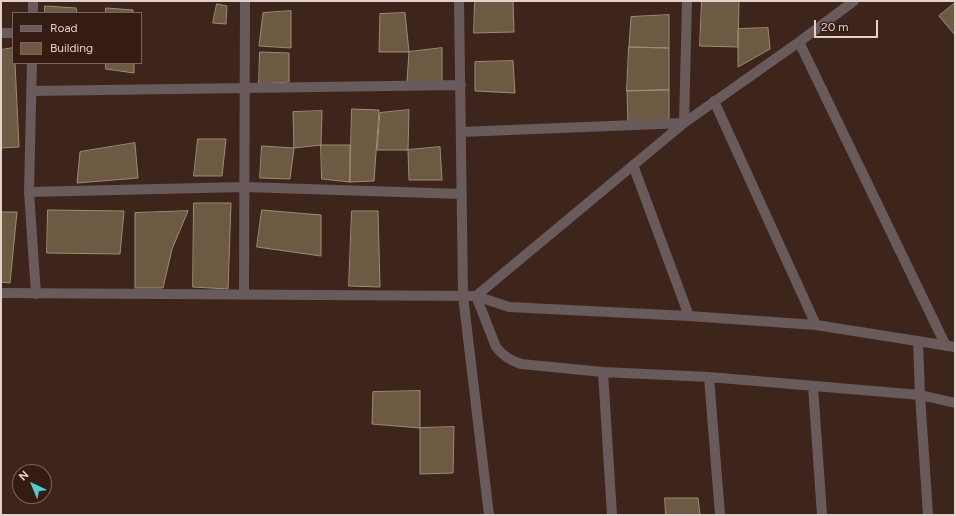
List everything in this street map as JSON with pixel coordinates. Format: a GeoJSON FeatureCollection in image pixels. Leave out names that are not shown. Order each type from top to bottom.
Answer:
{"type":"FeatureCollection","features":[{"type":"Feature","properties":{"kind":"street"},"geometry":{"type":"LineString","coordinates":[[33,1],[33,12]]}},
{"type":"Feature","properties":{"kind":"street"},"geometry":{"type":"LineString","coordinates":[[244,295],[245,1]]}},
{"type":"Feature","properties":{"kind":"street"},"geometry":{"type":"LineString","coordinates":[[459,1],[463,296],[489,515]]}},
{"type":"Feature","properties":{"kind":"street"},"geometry":{"type":"LineString","coordinates":[[684,123],[687,1]]}},
{"type":"Feature","properties":{"kind":"street"},"geometry":{"type":"LineString","coordinates":[[476,296],[684,123],[799,42],[854,1]]}},
{"type":"Feature","properties":{"kind":"street"},"geometry":{"type":"LineString","coordinates":[[1,33],[12,33]]}},
{"type":"Feature","properties":{"kind":"street"},"geometry":{"type":"LineString","coordinates":[[799,42],[951,346]]}},
{"type":"Feature","properties":{"kind":"street"},"geometry":{"type":"LineString","coordinates":[[32,64],[29,192],[36,294]]}},
{"type":"Feature","properties":{"kind":"street"},"geometry":{"type":"LineString","coordinates":[[31,91],[461,85]]}},
{"type":"Feature","properties":{"kind":"street"},"geometry":{"type":"LineString","coordinates":[[714,101],[816,325]]}},
{"type":"Feature","properties":{"kind":"street"},"geometry":{"type":"LineString","coordinates":[[461,132],[684,123]]}},
{"type":"Feature","properties":{"kind":"street"},"geometry":{"type":"LineString","coordinates":[[633,165],[689,316]]}},
{"type":"Feature","properties":{"kind":"street"},"geometry":{"type":"LineString","coordinates":[[29,192],[244,187],[462,194]]}},
{"type":"Feature","properties":{"kind":"street"},"geometry":{"type":"LineString","coordinates":[[1,294],[476,296],[509,307],[689,316],[816,325],[951,346]]}},
{"type":"Feature","properties":{"kind":"street"},"geometry":{"type":"LineString","coordinates":[[476,296],[496,347],[501,354],[511,361],[521,364],[603,372],[709,377],[920,395],[955,403]]}},
{"type":"Feature","properties":{"kind":"street"},"geometry":{"type":"LineString","coordinates":[[918,341],[928,515]]}},
{"type":"Feature","properties":{"kind":"street"},"geometry":{"type":"LineString","coordinates":[[603,372],[612,515]]}},
{"type":"Feature","properties":{"kind":"street"},"geometry":{"type":"LineString","coordinates":[[709,377],[720,515]]}},
{"type":"Feature","properties":{"kind":"street"},"geometry":{"type":"LineString","coordinates":[[813,386],[822,515]]}},
{"type":"Feature","properties":{"kind":"building"},"geometry":{"type":"Polygon","coordinates":[[[475,1],[513,1],[514,32],[474,33],[475,1]]]}},
{"type":"Feature","properties":{"kind":"building"},"geometry":{"type":"Polygon","coordinates":[[[702,1],[739,1],[738,47],[700,46],[702,1]]]}},
{"type":"Feature","properties":{"kind":"building"},"geometry":{"type":"Polygon","coordinates":[[[955,3],[955,35],[939,16],[955,3]]]}},
{"type":"Feature","properties":{"kind":"building"},"geometry":{"type":"Polygon","coordinates":[[[217,4],[227,6],[226,24],[213,23],[217,4]]]}},
{"type":"Feature","properties":{"kind":"building"},"geometry":{"type":"Polygon","coordinates":[[[45,6],[76,8],[77,12],[45,12],[45,6]]]}},
{"type":"Feature","properties":{"kind":"building"},"geometry":{"type":"Polygon","coordinates":[[[106,8],[133,10],[133,12],[106,12],[106,8]]]}},
{"type":"Feature","properties":{"kind":"building"},"geometry":{"type":"Polygon","coordinates":[[[291,11],[291,48],[259,46],[263,13],[291,11]]]}},
{"type":"Feature","properties":{"kind":"building"},"geometry":{"type":"Polygon","coordinates":[[[405,13],[409,52],[379,52],[380,14],[405,13]]]}},
{"type":"Feature","properties":{"kind":"building"},"geometry":{"type":"Polygon","coordinates":[[[669,15],[669,48],[629,47],[631,17],[669,15]]]}},
{"type":"Feature","properties":{"kind":"building"},"geometry":{"type":"Polygon","coordinates":[[[768,28],[770,49],[738,67],[738,29],[768,28]]]}},
{"type":"Feature","properties":{"kind":"building"},"geometry":{"type":"Polygon","coordinates":[[[629,47],[669,48],[669,90],[627,91],[629,47]]]}},
{"type":"Feature","properties":{"kind":"building"},"geometry":{"type":"Polygon","coordinates":[[[12,48],[12,64],[15,64],[19,147],[1,148],[1,50],[12,48]]]}},
{"type":"Feature","properties":{"kind":"building"},"geometry":{"type":"Polygon","coordinates":[[[442,48],[442,82],[407,82],[409,52],[442,48]]]}},
{"type":"Feature","properties":{"kind":"building"},"geometry":{"type":"Polygon","coordinates":[[[260,52],[289,53],[289,82],[259,84],[260,52]]]}},
{"type":"Feature","properties":{"kind":"building"},"geometry":{"type":"Polygon","coordinates":[[[513,61],[515,93],[475,91],[475,62],[513,61]]]}},
{"type":"Feature","properties":{"kind":"building"},"geometry":{"type":"Polygon","coordinates":[[[106,64],[134,64],[134,73],[106,69],[106,64]]]}},
{"type":"Feature","properties":{"kind":"building"},"geometry":{"type":"Polygon","coordinates":[[[669,90],[669,121],[628,122],[627,91],[669,90]]]}},
{"type":"Feature","properties":{"kind":"building"},"geometry":{"type":"Polygon","coordinates":[[[352,109],[379,110],[374,181],[350,182],[352,109]]]}},
{"type":"Feature","properties":{"kind":"building"},"geometry":{"type":"Polygon","coordinates":[[[409,110],[408,150],[377,150],[380,113],[409,110]]]}},
{"type":"Feature","properties":{"kind":"building"},"geometry":{"type":"Polygon","coordinates":[[[322,111],[321,145],[294,148],[293,112],[322,111]]]}},
{"type":"Feature","properties":{"kind":"building"},"geometry":{"type":"Polygon","coordinates":[[[198,139],[226,139],[222,176],[194,176],[198,139]]]}},
{"type":"Feature","properties":{"kind":"building"},"geometry":{"type":"Polygon","coordinates":[[[135,143],[138,178],[77,183],[80,152],[135,143]]]}},
{"type":"Feature","properties":{"kind":"building"},"geometry":{"type":"Polygon","coordinates":[[[321,145],[350,145],[350,182],[322,179],[321,145]]]}},
{"type":"Feature","properties":{"kind":"building"},"geometry":{"type":"Polygon","coordinates":[[[262,146],[294,148],[290,179],[260,178],[262,146]]]}},
{"type":"Feature","properties":{"kind":"building"},"geometry":{"type":"Polygon","coordinates":[[[440,147],[442,180],[409,180],[408,150],[440,147]]]}},
{"type":"Feature","properties":{"kind":"building"},"geometry":{"type":"Polygon","coordinates":[[[194,203],[231,203],[228,289],[193,287],[194,203]]]}},
{"type":"Feature","properties":{"kind":"building"},"geometry":{"type":"Polygon","coordinates":[[[48,210],[124,211],[120,254],[47,253],[48,210]]]}},
{"type":"Feature","properties":{"kind":"building"},"geometry":{"type":"Polygon","coordinates":[[[262,210],[321,215],[321,256],[257,247],[262,210]]]}},
{"type":"Feature","properties":{"kind":"building"},"geometry":{"type":"Polygon","coordinates":[[[188,211],[172,249],[163,288],[135,288],[135,213],[188,211]]]}},
{"type":"Feature","properties":{"kind":"building"},"geometry":{"type":"Polygon","coordinates":[[[352,211],[378,211],[380,287],[349,286],[352,211]]]}},
{"type":"Feature","properties":{"kind":"building"},"geometry":{"type":"Polygon","coordinates":[[[1,212],[17,212],[10,283],[1,282],[1,212]]]}},
{"type":"Feature","properties":{"kind":"building"},"geometry":{"type":"Polygon","coordinates":[[[420,391],[420,428],[372,424],[373,392],[420,391]]]}},
{"type":"Feature","properties":{"kind":"building"},"geometry":{"type":"Polygon","coordinates":[[[454,427],[453,473],[420,474],[420,428],[454,427]]]}},
{"type":"Feature","properties":{"kind":"building"},"geometry":{"type":"Polygon","coordinates":[[[665,498],[698,498],[700,515],[666,515],[665,498]]]}}]}
